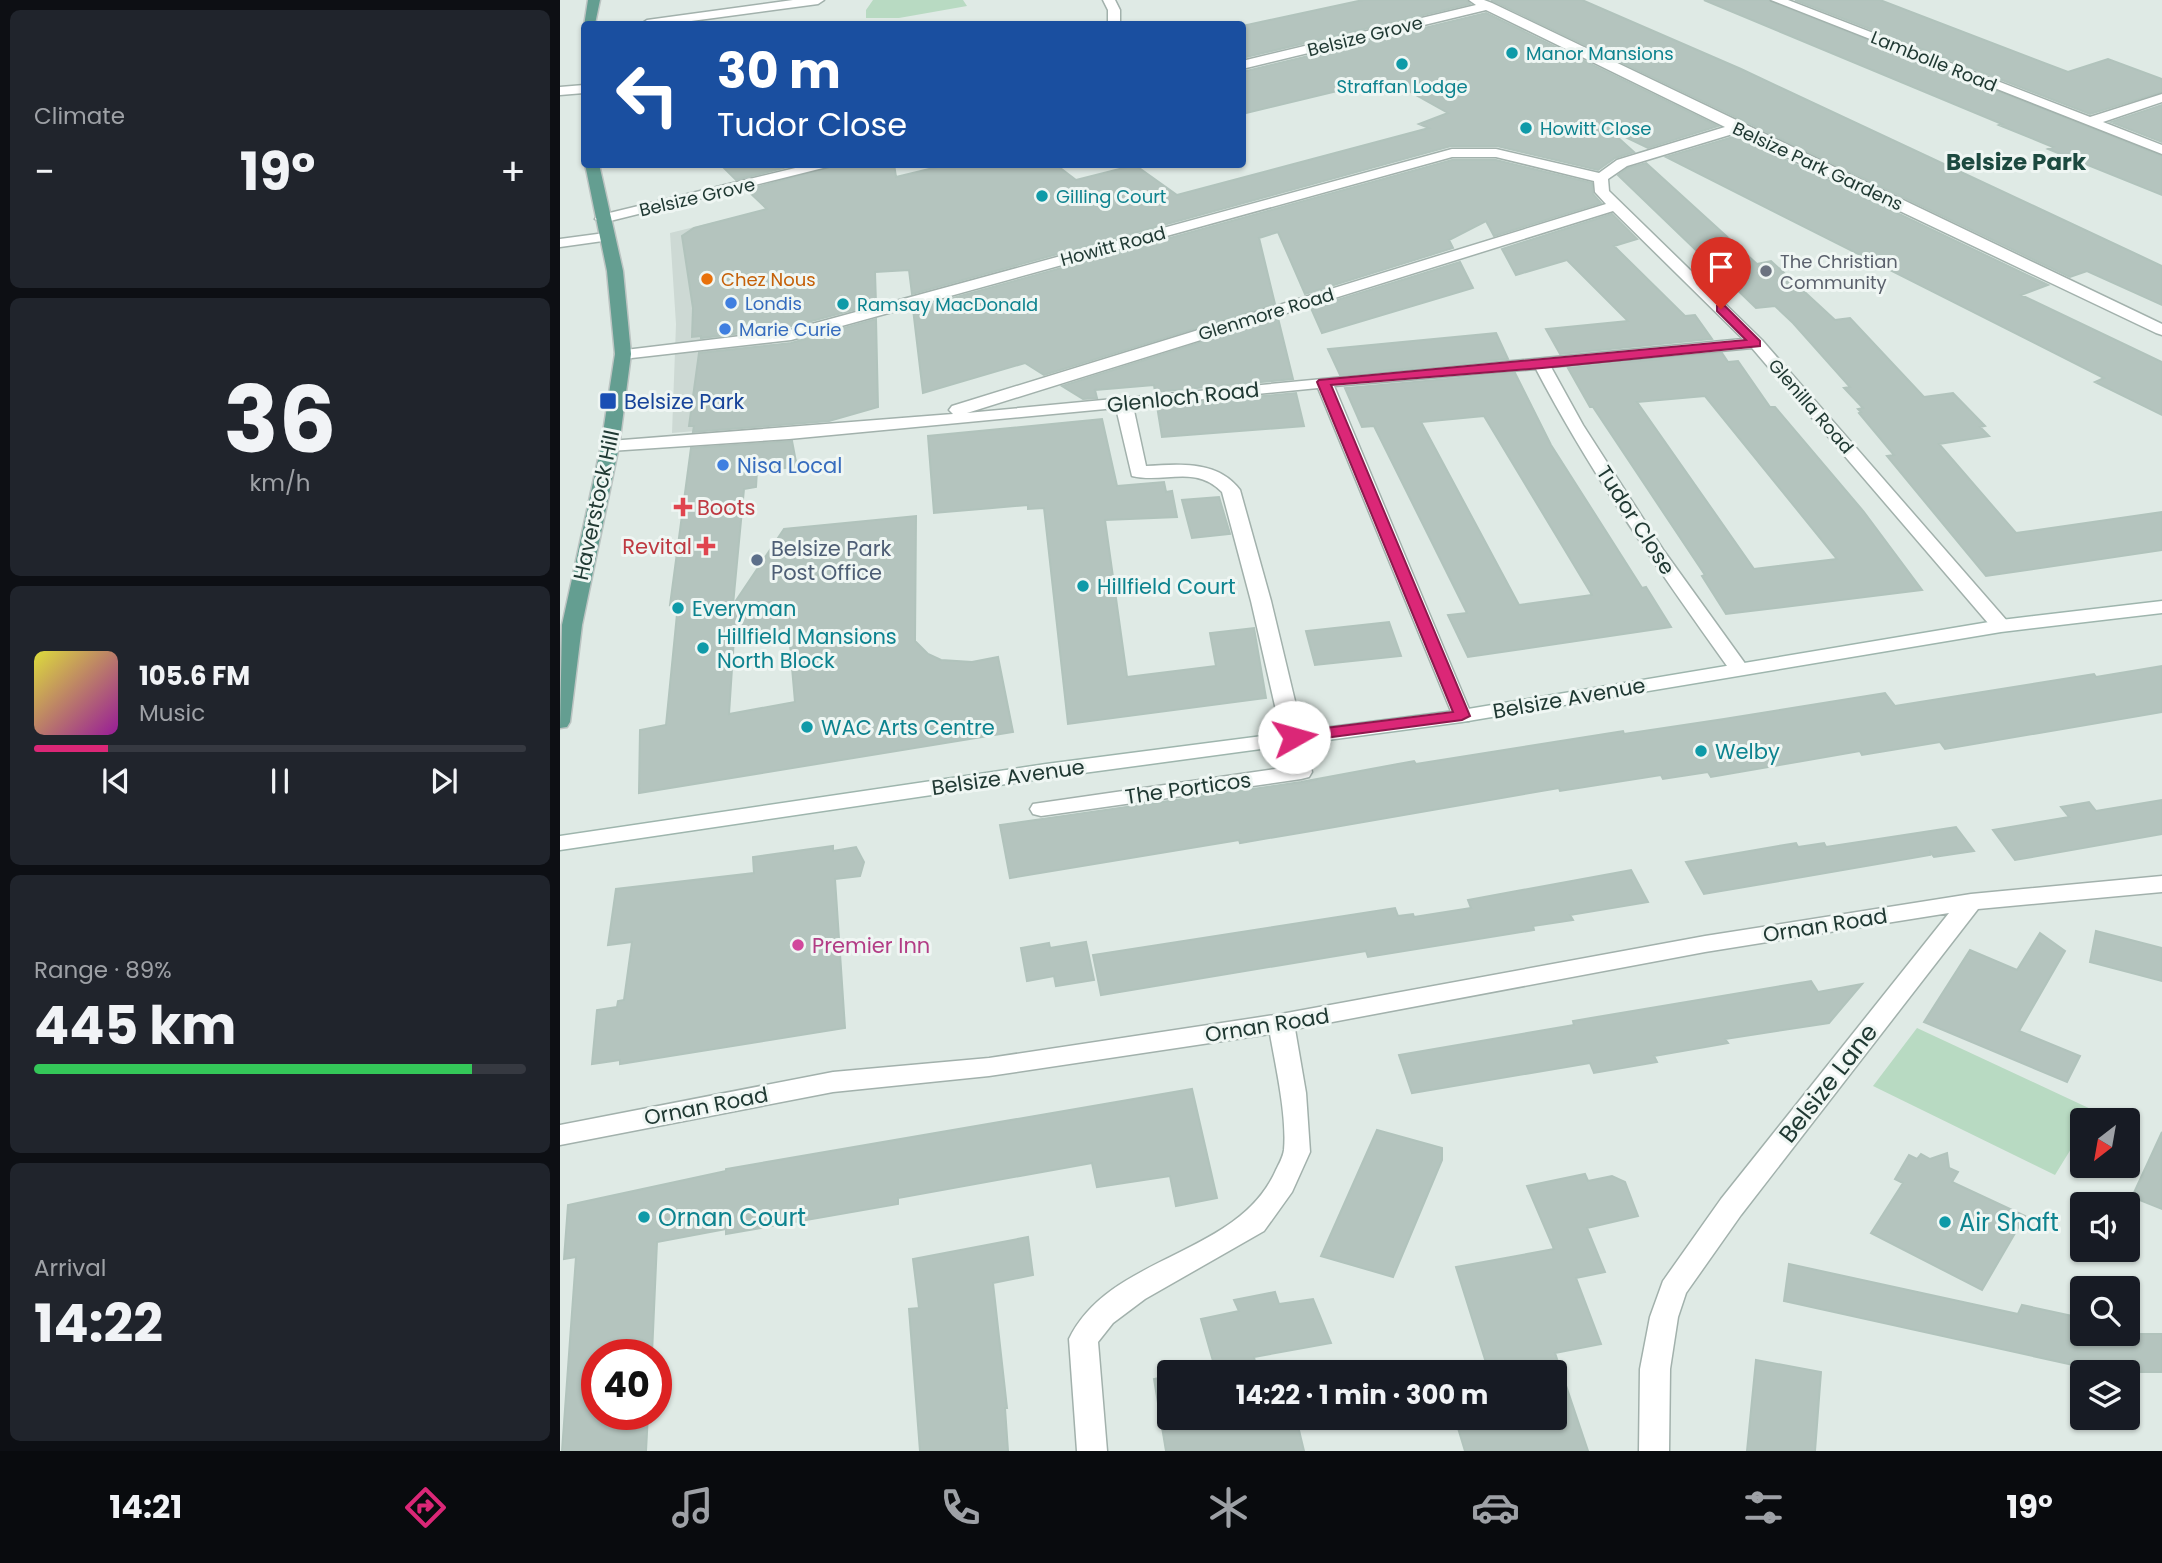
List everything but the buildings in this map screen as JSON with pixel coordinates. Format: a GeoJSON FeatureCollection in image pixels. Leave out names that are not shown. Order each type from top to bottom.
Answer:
{"type":"FeatureCollection","features":[{"type":"Feature","properties":{"kind":"main road"},"geometry":{"type":"LineString","coordinates":[[590,21],[594,0]]}},
{"type":"Feature","properties":{"kind":"main road","name":"Haverstock Hill"},"geometry":{"type":"LineString","coordinates":[[560,722],[572,625],[610,446],[623,354],[615,271],[605,237],[593,168]]}},
{"type":"Feature","properties":{"kind":"street"},"geometry":{"type":"LineString","coordinates":[[668,21],[818,0]]}},
{"type":"Feature","properties":{"kind":"street","name":"Lambolle Road"},"geometry":{"type":"LineString","coordinates":[[1777,0],[2162,150]]}},
{"type":"Feature","properties":{"kind":"street"},"geometry":{"type":"LineString","coordinates":[[1114,3],[1114,21]]}},
{"type":"Feature","properties":{"kind":"street","name":"Belsize Grove"},"geometry":{"type":"LineString","coordinates":[[1246,64],[1481,3]]}},
{"type":"Feature","properties":{"kind":"street","name":"Belsize Park Gardens"},"geometry":{"type":"LineString","coordinates":[[1481,3],[2162,330]]}},
{"type":"Feature","properties":{"kind":"street"},"geometry":{"type":"LineString","coordinates":[[560,91],[581,89]]}},
{"type":"Feature","properties":{"kind":"street"},"geometry":{"type":"LineString","coordinates":[[2090,122],[2162,98]]}},
{"type":"Feature","properties":{"kind":"street"},"geometry":{"type":"LineString","coordinates":[[1601,178],[1622,163],[1737,128]]}},
{"type":"Feature","properties":{"kind":"street","name":"Howitt Road"},"geometry":{"type":"LineString","coordinates":[[623,354],[791,335],[1452,153],[1484,152],[1509,155],[1601,178]]}},
{"type":"Feature","properties":{"kind":"street","name":"Belsize Grove"},"geometry":{"type":"LineString","coordinates":[[602,219],[815,168]]}},
{"type":"Feature","properties":{"kind":"street","name":"Glenilla Road"},"geometry":{"type":"LineString","coordinates":[[1601,178],[1602,192],[1756,343],[2001,626]]}},
{"type":"Feature","properties":{"kind":"street","name":"Glenmore Road"},"geometry":{"type":"LineString","coordinates":[[916,423],[1615,206]]}},
{"type":"Feature","properties":{"kind":"street"},"geometry":{"type":"LineString","coordinates":[[560,243],[605,237]]}},
{"type":"Feature","properties":{"kind":"street","name":"Glenloch Road"},"geometry":{"type":"LineString","coordinates":[[610,446],[916,423],[1324,382],[1542,365],[1756,343]]}},
{"type":"Feature","properties":{"kind":"street","name":"Tudor Close"},"geometry":{"type":"LineString","coordinates":[[1542,365],[1574,425],[1656,553],[1739,669]]}},
{"type":"Feature","properties":{"kind":"street"},"geometry":{"type":"LineString","coordinates":[[1324,382],[1462,716]]}},
{"type":"Feature","properties":{"kind":"street"},"geometry":{"type":"LineString","coordinates":[[1124,404],[1138,472],[1201,471],[1222,479],[1231,490],[1294,737]]}},
{"type":"Feature","properties":{"kind":"street","name":"Belsize Avenue"},"geometry":{"type":"LineString","coordinates":[[560,843],[1294,737],[1462,716],[2001,626],[2162,607]]}},
{"type":"Feature","properties":{"kind":"street","name":"The Porticos"},"geometry":{"type":"LineString","coordinates":[[1041,809],[1301,772],[1294,737]]}},
{"type":"Feature","properties":{"kind":"street"},"geometry":{"type":"LineString","coordinates":[[1971,902],[2162,884]]}},
{"type":"Feature","properties":{"kind":"street","name":"Ornan Road"},"geometry":{"type":"LineString","coordinates":[[560,1135],[844,1081],[989,1067],[1281,1023],[1692,947],[1971,902]]}},
{"type":"Feature","properties":{"kind":"street","name":"Belsize Lane"},"geometry":{"type":"LineString","coordinates":[[1654,1451],[1655,1369],[1664,1317],[1673,1289],[1731,1207],[1971,902]]}},
{"type":"Feature","properties":{"kind":"street"},"geometry":{"type":"LineString","coordinates":[[1092,1451],[1083,1339],[1103,1315],[1135,1291],[1254,1223],[1283,1185],[1297,1152],[1293,1093],[1281,1023]]}},
{"type":"Feature","properties":{"kind":"shaded area"},"geometry":{"type":"Polygon","coordinates":[[[743,215],[763,233],[773,328],[767,425],[672,433],[676,324],[670,233],[743,215]]]}},
{"type":"Feature","properties":{"kind":"green space"},"geometry":{"type":"Polygon","coordinates":[[[873,0],[963,0],[967,6],[899,18],[866,18],[866,10],[873,0]]]}},
{"type":"Feature","properties":{"kind":"green space"},"geometry":{"type":"Polygon","coordinates":[[[1917,1028],[2089,1108],[2070,1108],[2070,1151],[2055,1175],[1873,1086],[1917,1028]]]}},
{"type":"Feature","properties":{"kind":"place","name":"Manor Mansions"},"geometry":{"type":"Point","coordinates":[1512,53]}},
{"type":"Feature","properties":{"kind":"place","name":"Straffan Lodge"},"geometry":{"type":"Point","coordinates":[1402,64]}},
{"type":"Feature","properties":{"kind":"place","name":"Howitt Close"},"geometry":{"type":"Point","coordinates":[1526,128]}},
{"type":"Feature","properties":{"kind":"place","name":"Gilling Court"},"geometry":{"type":"Point","coordinates":[1042,196]}},
{"type":"Feature","properties":{"kind":"place","name":"The Christian Community"},"geometry":{"type":"Point","coordinates":[1766,271]}},
{"type":"Feature","properties":{"kind":"place","name":"Chez Nous"},"geometry":{"type":"Point","coordinates":[707,279]}},
{"type":"Feature","properties":{"kind":"place","name":"Londis"},"geometry":{"type":"Point","coordinates":[731,303]}},
{"type":"Feature","properties":{"kind":"place","name":"Ramsay MacDonald"},"geometry":{"type":"Point","coordinates":[843,304]}},
{"type":"Feature","properties":{"kind":"place","name":"Marie Curie"},"geometry":{"type":"Point","coordinates":[725,329]}},
{"type":"Feature","properties":{"kind":"place","name":"Belsize Park"},"geometry":{"type":"Point","coordinates":[608,401]}},
{"type":"Feature","properties":{"kind":"place","name":"Nisa Local"},"geometry":{"type":"Point","coordinates":[723,465]}},
{"type":"Feature","properties":{"kind":"place","name":"Boots"},"geometry":{"type":"Point","coordinates":[683,507]}},
{"type":"Feature","properties":{"kind":"place","name":"Revital"},"geometry":{"type":"Point","coordinates":[706,546]}},
{"type":"Feature","properties":{"kind":"place","name":"Belsize Park Post Office"},"geometry":{"type":"Point","coordinates":[757,560]}},
{"type":"Feature","properties":{"kind":"place","name":"Hillfield Court"},"geometry":{"type":"Point","coordinates":[1083,586]}},
{"type":"Feature","properties":{"kind":"place","name":"Everyman"},"geometry":{"type":"Point","coordinates":[678,608]}},
{"type":"Feature","properties":{"kind":"place","name":"Hillfield Mansions North Block"},"geometry":{"type":"Point","coordinates":[703,648]}},
{"type":"Feature","properties":{"kind":"place","name":"WAC Arts Centre"},"geometry":{"type":"Point","coordinates":[807,727]}},
{"type":"Feature","properties":{"kind":"place","name":"Welby"},"geometry":{"type":"Point","coordinates":[1701,751]}},
{"type":"Feature","properties":{"kind":"place","name":"Premier Inn"},"geometry":{"type":"Point","coordinates":[798,945]}},
{"type":"Feature","properties":{"kind":"place","name":"Ornan Court"},"geometry":{"type":"Point","coordinates":[644,1217]}},
{"type":"Feature","properties":{"kind":"place","name":"Air Shaft"},"geometry":{"type":"Point","coordinates":[1945,1222]}},
{"type":"Feature","properties":{"kind":"district","name":"Belsize Park"},"geometry":{"type":"Point","coordinates":[2016,162]}},
{"type":"Feature","properties":{"kind":"route"},"geometry":{"type":"LineString","coordinates":[[1294,737],[1462,716],[1324,382],[1542,365],[1756,343],[1721,309]]}}]}
